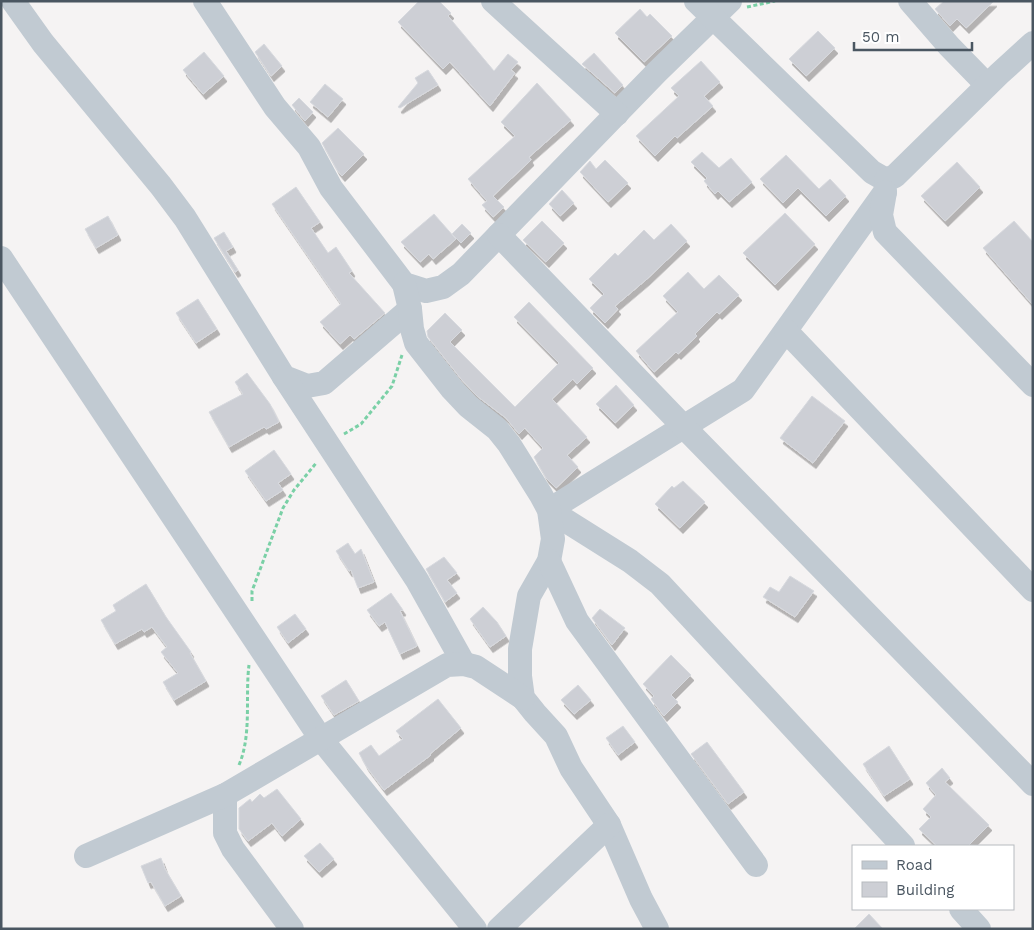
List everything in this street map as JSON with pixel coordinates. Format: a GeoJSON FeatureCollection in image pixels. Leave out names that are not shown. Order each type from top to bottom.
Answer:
{"type":"FeatureCollection","features":[{"type":"Feature","properties":{"kind":"street"},"geometry":{"type":"LineString","coordinates":[[13,1],[44,43],[185,218],[284,377],[417,580],[464,664]]}},
{"type":"Feature","properties":{"kind":"street"},"geometry":{"type":"LineString","coordinates":[[205,1],[276,107],[309,147],[331,188],[404,284],[416,343],[452,389],[468,406],[497,430],[509,444],[549,510],[553,539],[549,561],[529,596],[523,626],[520,649],[520,676],[523,698]]}},
{"type":"Feature","properties":{"kind":"street"},"geometry":{"type":"LineString","coordinates":[[493,1],[618,114]]}},
{"type":"Feature","properties":{"kind":"street"},"geometry":{"type":"LineString","coordinates":[[404,284],[426,291],[442,287],[461,274],[657,72],[705,9],[730,1]]}},
{"type":"Feature","properties":{"kind":"street"},"geometry":{"type":"LineString","coordinates":[[910,1],[949,46],[987,85]]}},
{"type":"Feature","properties":{"kind":"street"},"geometry":{"type":"LineString","coordinates":[[705,9],[886,186]]}},
{"type":"Feature","properties":{"kind":"street"},"geometry":{"type":"LineString","coordinates":[[549,510],[743,390],[886,186],[987,85],[1033,43]]}},
{"type":"Feature","properties":{"kind":"street"},"geometry":{"type":"LineString","coordinates":[[886,186],[881,215],[885,232],[1033,385]]}},
{"type":"Feature","properties":{"kind":"street"},"geometry":{"type":"LineString","coordinates":[[499,235],[1033,784]]}},
{"type":"Feature","properties":{"kind":"street"},"geometry":{"type":"LineString","coordinates":[[1,258],[321,739],[475,929]]}},
{"type":"Feature","properties":{"kind":"street"},"geometry":{"type":"LineString","coordinates":[[284,377],[308,386],[324,383],[410,309]]}},
{"type":"Feature","properties":{"kind":"street"},"geometry":{"type":"LineString","coordinates":[[786,331],[1033,590]]}},
{"type":"Feature","properties":{"kind":"street"},"geometry":{"type":"LineString","coordinates":[[549,510],[630,561],[660,584],[902,845]]}},
{"type":"Feature","properties":{"kind":"street"},"geometry":{"type":"LineString","coordinates":[[549,561],[577,621],[756,865]]}},
{"type":"Feature","properties":{"kind":"street"},"geometry":{"type":"LineString","coordinates":[[86,856],[225,795],[447,666],[464,664],[476,667],[523,698],[556,736],[571,768],[609,825],[641,899],[657,929]]}},
{"type":"Feature","properties":{"kind":"street"},"geometry":{"type":"LineString","coordinates":[[225,795],[225,833],[254,880],[292,929]]}},
{"type":"Feature","properties":{"kind":"street"},"geometry":{"type":"LineString","coordinates":[[498,929],[609,825]]}},
{"type":"Feature","properties":{"kind":"street"},"geometry":{"type":"LineString","coordinates":[[962,910],[979,929]]}},
{"type":"Feature","properties":{"kind":"path"},"geometry":{"type":"LineString","coordinates":[[253,607],[252,591],[283,508],[294,490],[329,446],[361,424],[392,386],[405,346]]}},
{"type":"Feature","properties":{"kind":"path"},"geometry":{"type":"LineString","coordinates":[[238,769],[244,753],[247,728],[247,681],[252,636]]}},
{"type":"Feature","properties":{"kind":"building"},"geometry":{"type":"Polygon","coordinates":[[[419,1],[439,1],[451,13],[448,16],[494,71],[508,54],[518,62],[511,70],[515,73],[490,106],[450,62],[443,69],[398,22],[419,1]]]}},
{"type":"Feature","properties":{"kind":"building"},"geometry":{"type":"Polygon","coordinates":[[[944,1],[994,1],[966,28],[957,19],[950,26],[935,9],[944,1]]]}},
{"type":"Feature","properties":{"kind":"building"},"geometry":{"type":"Polygon","coordinates":[[[640,9],[647,17],[650,14],[672,36],[644,62],[615,33],[640,9]]]}},
{"type":"Feature","properties":{"kind":"building"},"geometry":{"type":"Polygon","coordinates":[[[818,31],[835,48],[806,76],[789,59],[818,31]]]}},
{"type":"Feature","properties":{"kind":"building"},"geometry":{"type":"Polygon","coordinates":[[[264,44],[282,66],[271,76],[255,52],[264,44]]]}},
{"type":"Feature","properties":{"kind":"building"},"geometry":{"type":"Polygon","coordinates":[[[204,52],[224,76],[203,94],[183,70],[204,52]]]}},
{"type":"Feature","properties":{"kind":"building"},"geometry":{"type":"Polygon","coordinates":[[[594,53],[623,85],[615,93],[582,64],[594,53]]]}},
{"type":"Feature","properties":{"kind":"building"},"geometry":{"type":"Polygon","coordinates":[[[701,61],[720,82],[704,96],[713,106],[677,138],[675,136],[655,156],[636,136],[679,96],[671,88],[701,61]]]}},
{"type":"Feature","properties":{"kind":"building"},"geometry":{"type":"Polygon","coordinates":[[[428,70],[438,85],[400,108],[398,107],[418,83],[415,78],[428,70]]]}},
{"type":"Feature","properties":{"kind":"building"},"geometry":{"type":"Polygon","coordinates":[[[537,83],[571,120],[529,157],[531,160],[493,196],[504,207],[493,217],[482,205],[487,201],[468,179],[515,136],[501,122],[537,83]]]}},
{"type":"Feature","properties":{"kind":"building"},"geometry":{"type":"Polygon","coordinates":[[[325,84],[343,99],[328,117],[310,102],[325,84]]]}},
{"type":"Feature","properties":{"kind":"building"},"geometry":{"type":"Polygon","coordinates":[[[299,98],[313,112],[305,121],[292,105],[299,98]]]}},
{"type":"Feature","properties":{"kind":"building"},"geometry":{"type":"Polygon","coordinates":[[[338,128],[364,154],[342,176],[322,143],[338,128]]]}},
{"type":"Feature","properties":{"kind":"building"},"geometry":{"type":"Polygon","coordinates":[[[702,152],[719,168],[731,158],[752,182],[729,202],[718,191],[715,194],[704,181],[707,178],[691,162],[702,152]]]}},
{"type":"Feature","properties":{"kind":"building"},"geometry":{"type":"Polygon","coordinates":[[[786,155],[819,189],[830,179],[846,196],[826,216],[798,188],[783,203],[760,179],[786,155]]]}},
{"type":"Feature","properties":{"kind":"building"},"geometry":{"type":"Polygon","coordinates":[[[605,160],[628,183],[608,202],[580,172],[590,161],[596,169],[605,160]]]}},
{"type":"Feature","properties":{"kind":"building"},"geometry":{"type":"Polygon","coordinates":[[[957,162],[980,187],[945,221],[921,196],[957,162]]]}},
{"type":"Feature","properties":{"kind":"building"},"geometry":{"type":"Polygon","coordinates":[[[296,187],[320,222],[311,228],[328,253],[336,247],[352,271],[349,273],[385,313],[354,339],[350,335],[340,344],[320,322],[341,304],[272,204],[296,187]]]}},
{"type":"Feature","properties":{"kind":"building"},"geometry":{"type":"Polygon","coordinates":[[[562,190],[574,203],[560,216],[549,204],[562,190]]]}},
{"type":"Feature","properties":{"kind":"building"},"geometry":{"type":"Polygon","coordinates":[[[785,213],[815,244],[775,285],[743,253],[785,213]]]}},
{"type":"Feature","properties":{"kind":"building"},"geometry":{"type":"Polygon","coordinates":[[[434,214],[456,239],[433,259],[429,254],[420,262],[401,242],[434,214]]]}},
{"type":"Feature","properties":{"kind":"building"},"geometry":{"type":"Polygon","coordinates":[[[108,216],[118,235],[96,248],[85,229],[108,216]]]}},
{"type":"Feature","properties":{"kind":"building"},"geometry":{"type":"Polygon","coordinates":[[[542,221],[564,243],[546,262],[523,240],[542,221]]]}},
{"type":"Feature","properties":{"kind":"building"},"geometry":{"type":"Polygon","coordinates":[[[1014,221],[1033,242],[1033,305],[983,248],[1014,221]]]}},
{"type":"Feature","properties":{"kind":"building"},"geometry":{"type":"Polygon","coordinates":[[[462,224],[471,233],[461,243],[452,234],[462,224]]]}},
{"type":"Feature","properties":{"kind":"building"},"geometry":{"type":"Polygon","coordinates":[[[671,224],[687,241],[615,306],[618,309],[605,323],[590,308],[604,294],[589,279],[615,253],[618,256],[644,230],[654,240],[671,224]]]}},
{"type":"Feature","properties":{"kind":"building"},"geometry":{"type":"Polygon","coordinates":[[[224,232],[233,247],[226,251],[238,270],[235,272],[214,238],[224,232]]]}},
{"type":"Feature","properties":{"kind":"building"},"geometry":{"type":"Polygon","coordinates":[[[688,272],[704,289],[719,275],[739,295],[719,314],[717,312],[695,334],[697,336],[678,354],[676,352],[654,372],[636,351],[678,312],[663,296],[688,272]]]}},
{"type":"Feature","properties":{"kind":"building"},"geometry":{"type":"Polygon","coordinates":[[[198,299],[217,329],[196,343],[176,313],[198,299]]]}},
{"type":"Feature","properties":{"kind":"building"},"geometry":{"type":"Polygon","coordinates":[[[529,302],[593,368],[577,384],[573,379],[552,399],[587,437],[567,455],[578,467],[556,488],[546,478],[534,457],[543,448],[525,428],[519,434],[506,418],[477,396],[428,337],[427,331],[445,313],[462,330],[450,342],[515,407],[559,363],[514,317],[529,302]]]}},
{"type":"Feature","properties":{"kind":"building"},"geometry":{"type":"Polygon","coordinates":[[[247,373],[270,404],[279,422],[266,429],[264,427],[229,447],[209,412],[243,394],[235,382],[247,373]]]}},
{"type":"Feature","properties":{"kind":"building"},"geometry":{"type":"Polygon","coordinates":[[[616,385],[634,405],[615,423],[596,404],[616,385]]]}},
{"type":"Feature","properties":{"kind":"building"},"geometry":{"type":"Polygon","coordinates":[[[812,396],[845,421],[813,463],[780,438],[812,396]]]}},
{"type":"Feature","properties":{"kind":"building"},"geometry":{"type":"Polygon","coordinates":[[[274,450],[291,474],[278,483],[283,490],[266,501],[245,471],[274,450]]]}},
{"type":"Feature","properties":{"kind":"building"},"geometry":{"type":"Polygon","coordinates":[[[683,481],[705,502],[680,528],[655,504],[672,486],[674,488],[683,481]]]}},
{"type":"Feature","properties":{"kind":"building"},"geometry":{"type":"Polygon","coordinates":[[[348,543],[355,554],[361,549],[374,582],[358,588],[351,570],[349,571],[336,551],[348,543]]]}},
{"type":"Feature","properties":{"kind":"building"},"geometry":{"type":"Polygon","coordinates":[[[444,557],[457,573],[447,580],[457,593],[445,602],[426,569],[444,557]]]}},
{"type":"Feature","properties":{"kind":"building"},"geometry":{"type":"Polygon","coordinates":[[[790,576],[814,591],[795,617],[763,597],[770,587],[779,592],[790,576]]]}},
{"type":"Feature","properties":{"kind":"building"},"geometry":{"type":"Polygon","coordinates":[[[146,584],[166,617],[191,652],[206,681],[174,700],[163,682],[178,673],[161,652],[167,647],[152,627],[144,632],[142,629],[115,644],[101,620],[116,611],[113,605],[146,584]]]}},
{"type":"Feature","properties":{"kind":"building"},"geometry":{"type":"Polygon","coordinates":[[[391,593],[403,610],[400,611],[417,646],[400,654],[385,622],[379,626],[367,610],[391,593]]]}},
{"type":"Feature","properties":{"kind":"building"},"geometry":{"type":"Polygon","coordinates":[[[483,607],[497,622],[506,636],[490,647],[470,619],[483,607]]]}},
{"type":"Feature","properties":{"kind":"building"},"geometry":{"type":"Polygon","coordinates":[[[600,609],[625,628],[612,645],[592,618],[600,609]]]}},
{"type":"Feature","properties":{"kind":"building"},"geometry":{"type":"Polygon","coordinates":[[[295,614],[306,629],[288,643],[277,627],[295,614]]]}},
{"type":"Feature","properties":{"kind":"building"},"geometry":{"type":"Polygon","coordinates":[[[671,655],[691,675],[671,695],[678,702],[664,716],[651,699],[654,696],[643,684],[671,655]]]}},
{"type":"Feature","properties":{"kind":"building"},"geometry":{"type":"Polygon","coordinates":[[[346,680],[359,701],[334,715],[321,696],[346,680]]]}},
{"type":"Feature","properties":{"kind":"building"},"geometry":{"type":"Polygon","coordinates":[[[578,685],[591,700],[574,714],[561,700],[578,685]]]}},
{"type":"Feature","properties":{"kind":"building"},"geometry":{"type":"Polygon","coordinates":[[[438,699],[461,728],[431,755],[384,790],[359,753],[371,745],[379,756],[403,739],[396,731],[438,699]]]}},
{"type":"Feature","properties":{"kind":"building"},"geometry":{"type":"Polygon","coordinates":[[[623,726],[635,742],[618,755],[606,738],[623,726]]]}},
{"type":"Feature","properties":{"kind":"building"},"geometry":{"type":"Polygon","coordinates":[[[707,742],[744,792],[728,804],[691,754],[707,742]]]}},
{"type":"Feature","properties":{"kind":"building"},"geometry":{"type":"Polygon","coordinates":[[[889,746],[910,779],[884,796],[863,764],[889,746]]]}},
{"type":"Feature","properties":{"kind":"building"},"geometry":{"type":"Polygon","coordinates":[[[942,768],[950,778],[945,782],[989,825],[969,845],[936,845],[919,829],[931,817],[923,809],[936,795],[926,783],[942,768]]]}},
{"type":"Feature","properties":{"kind":"building"},"geometry":{"type":"Polygon","coordinates":[[[277,789],[301,819],[282,836],[272,823],[248,841],[239,829],[239,808],[250,799],[252,802],[260,794],[264,798],[277,789]]]}},
{"type":"Feature","properties":{"kind":"building"},"geometry":{"type":"Polygon","coordinates":[[[320,843],[334,859],[319,872],[304,856],[320,843]]]}},
{"type":"Feature","properties":{"kind":"building"},"geometry":{"type":"Polygon","coordinates":[[[161,858],[165,869],[181,896],[165,906],[151,882],[148,883],[141,866],[161,858]]]}},
{"type":"Feature","properties":{"kind":"building"},"geometry":{"type":"Polygon","coordinates":[[[869,914],[883,929],[854,929],[869,914]]]}}]}
